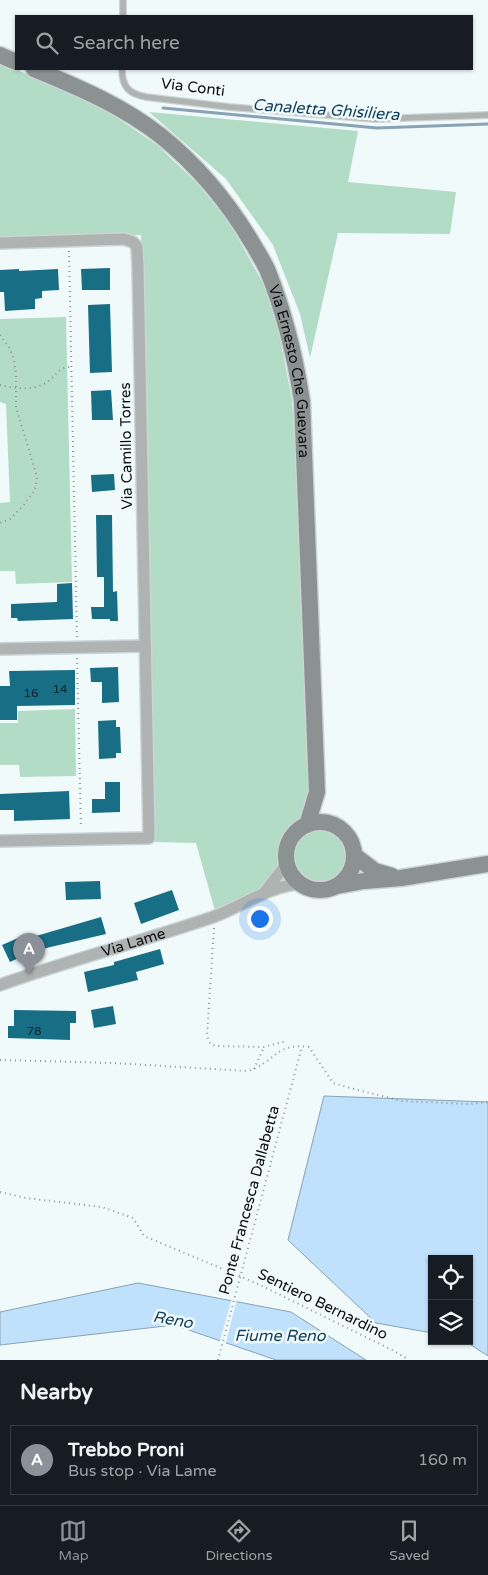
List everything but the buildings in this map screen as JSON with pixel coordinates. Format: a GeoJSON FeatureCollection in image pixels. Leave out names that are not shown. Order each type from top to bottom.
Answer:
{"type":"FeatureCollection","features":[{"type":"Feature","properties":{"kind":"street"},"geometry":{"type":"LineString","coordinates":[[0,55],[15,62]]}},
{"type":"Feature","properties":{"kind":"street","name":"Via Ernesto Che Guevara"},"geometry":{"type":"LineString","coordinates":[[36,70],[116,106],[161,136],[190,162],[218,194],[244,228],[266,267],[280,304],[289,337],[302,401],[317,792],[324,811],[333,825]]}},
{"type":"Feature","properties":{"kind":"street","name":"Via Camillo Torres"},"geometry":{"type":"LineString","coordinates":[[0,841],[149,838],[138,268],[136,247],[133,242],[124,239],[69,241]]}},
{"type":"Feature","properties":{"kind":"street"},"geometry":{"type":"LineString","coordinates":[[0,243],[69,241]]}},
{"type":"Feature","properties":{"kind":"street"},"geometry":{"type":"LineString","coordinates":[[0,649],[145,646]]}},
{"type":"Feature","properties":{"kind":"street","name":"Via Ernesto Che Guevara"},"geometry":{"type":"LineString","coordinates":[[307,825],[317,792]]}},
{"type":"Feature","properties":{"kind":"street"},"geometry":{"type":"LineString","coordinates":[[335,887],[344,881],[350,872],[354,855],[350,840],[333,825],[321,823],[307,825],[300,829],[292,838],[288,849],[287,863],[292,875],[302,884],[316,890],[326,890],[364,881],[401,878],[488,864]]}},
{"type":"Feature","properties":{"kind":"street"},"geometry":{"type":"LineString","coordinates":[[354,855],[375,871],[386,876],[401,878]]}},
{"type":"Feature","properties":{"kind":"street","name":"Via Lame"},"geometry":{"type":"LineString","coordinates":[[264,894],[287,863]]}},
{"type":"Feature","properties":{"kind":"street","name":"Via Lame"},"geometry":{"type":"LineString","coordinates":[[0,985],[29,974],[134,943],[215,916],[291,884],[302,884]]}},
{"type":"Feature","properties":{"kind":"lane"},"geometry":{"type":"LineString","coordinates":[[123,0],[123,15]]}},
{"type":"Feature","properties":{"kind":"lane","name":"Via Conti"},"geometry":{"type":"LineString","coordinates":[[122,70],[122,80],[126,88],[136,95],[146,97],[229,107],[375,119],[488,115]]}},
{"type":"Feature","properties":{"kind":"path"},"geometry":{"type":"LineString","coordinates":[[69,241],[81,839]]}},
{"type":"Feature","properties":{"kind":"path"},"geometry":{"type":"LineString","coordinates":[[0,336],[10,349],[14,360],[16,407],[37,477],[35,490],[23,506],[10,519],[0,523]]}},
{"type":"Feature","properties":{"kind":"path"},"geometry":{"type":"LineString","coordinates":[[0,385],[15,389],[34,388],[43,384],[64,367],[71,367]]}},
{"type":"Feature","properties":{"kind":"path"},"geometry":{"type":"LineString","coordinates":[[215,916],[207,1035],[209,1042],[215,1046],[264,1046],[286,1041]]}},
{"type":"Feature","properties":{"kind":"path"},"geometry":{"type":"LineString","coordinates":[[254,1069],[264,1046]]}},
{"type":"Feature","properties":{"kind":"path"},"geometry":{"type":"LineString","coordinates":[[0,1060],[88,1062],[247,1071],[261,1066],[279,1051],[294,1046],[302,1046],[309,1047],[333,1083],[354,1090],[402,1102],[469,1104],[488,1102]]}},
{"type":"Feature","properties":{"kind":"path","name":"Ponte Francesca Dallabetta"},"geometry":{"type":"LineString","coordinates":[[218,1360],[302,1046]]}},
{"type":"Feature","properties":{"kind":"path","name":"Sentiero Bernardino"},"geometry":{"type":"LineString","coordinates":[[0,1192],[26,1198],[102,1206],[134,1218],[144,1236],[256,1283],[409,1360]]}},
{"type":"Feature","properties":{"kind":"green space"},"geometry":{"type":"Polygon","coordinates":[[[0,64],[64,88],[116,117],[157,145],[195,181],[229,222],[263,283],[279,333],[292,400],[297,470],[309,793],[300,823],[282,841],[275,873],[260,888],[215,911],[196,843],[154,842],[141,235],[0,237],[0,64]]]}},
{"type":"Feature","properties":{"kind":"green space"},"geometry":{"type":"Polygon","coordinates":[[[149,112],[358,131],[348,182],[456,192],[450,234],[338,233],[310,358],[300,314],[273,245],[226,179],[149,112]]]}},
{"type":"Feature","properties":{"kind":"green space"},"geometry":{"type":"Polygon","coordinates":[[[66,317],[72,582],[16,584],[15,571],[0,571],[0,503],[10,502],[6,404],[0,402],[0,319],[66,317]]]}},
{"type":"Feature","properties":{"kind":"green space"},"geometry":{"type":"Polygon","coordinates":[[[75,709],[76,776],[20,777],[19,765],[0,765],[0,723],[18,723],[18,711],[75,709]]]}},
{"type":"Feature","properties":{"kind":"green space"},"geometry":{"type":"Polygon","coordinates":[[[321,828],[331,830],[340,836],[346,845],[348,855],[346,865],[340,874],[331,880],[321,882],[311,880],[302,874],[296,865],[294,855],[296,845],[302,836],[311,830],[321,828]]]}},
{"type":"Feature","properties":{"kind":"water"},"geometry":{"type":"Polygon","coordinates":[[[324,1096],[488,1102],[488,1356],[471,1345],[473,1345],[473,1255],[428,1255],[428,1332],[376,1323],[288,1240],[324,1096]]]}},
{"type":"Feature","properties":{"kind":"water","name":"Fiume Reno"},"geometry":{"type":"Polygon","coordinates":[[[138,1283],[291,1312],[366,1360],[276,1360],[174,1325],[0,1345],[0,1312],[138,1283]]]}},
{"type":"Feature","properties":{"kind":"pier"},"geometry":{"type":"Polygon","coordinates":[[[232,1298],[237,1299],[225,1346],[219,1344],[232,1298]]]}},
{"type":"Feature","properties":{"kind":"waterway","name":"Canaletta Ghisiliera"},"geometry":{"type":"LineString","coordinates":[[163,108],[377,128],[488,124]]}},
{"type":"Feature","properties":{"kind":"place","name":"Trebbo Proni"},"geometry":{"type":"Point","coordinates":[29,974]}},
{"type":"Feature","properties":{"kind":"water label","name":"Reno"},"geometry":{"type":"Point","coordinates":[173,1319]}}]}
